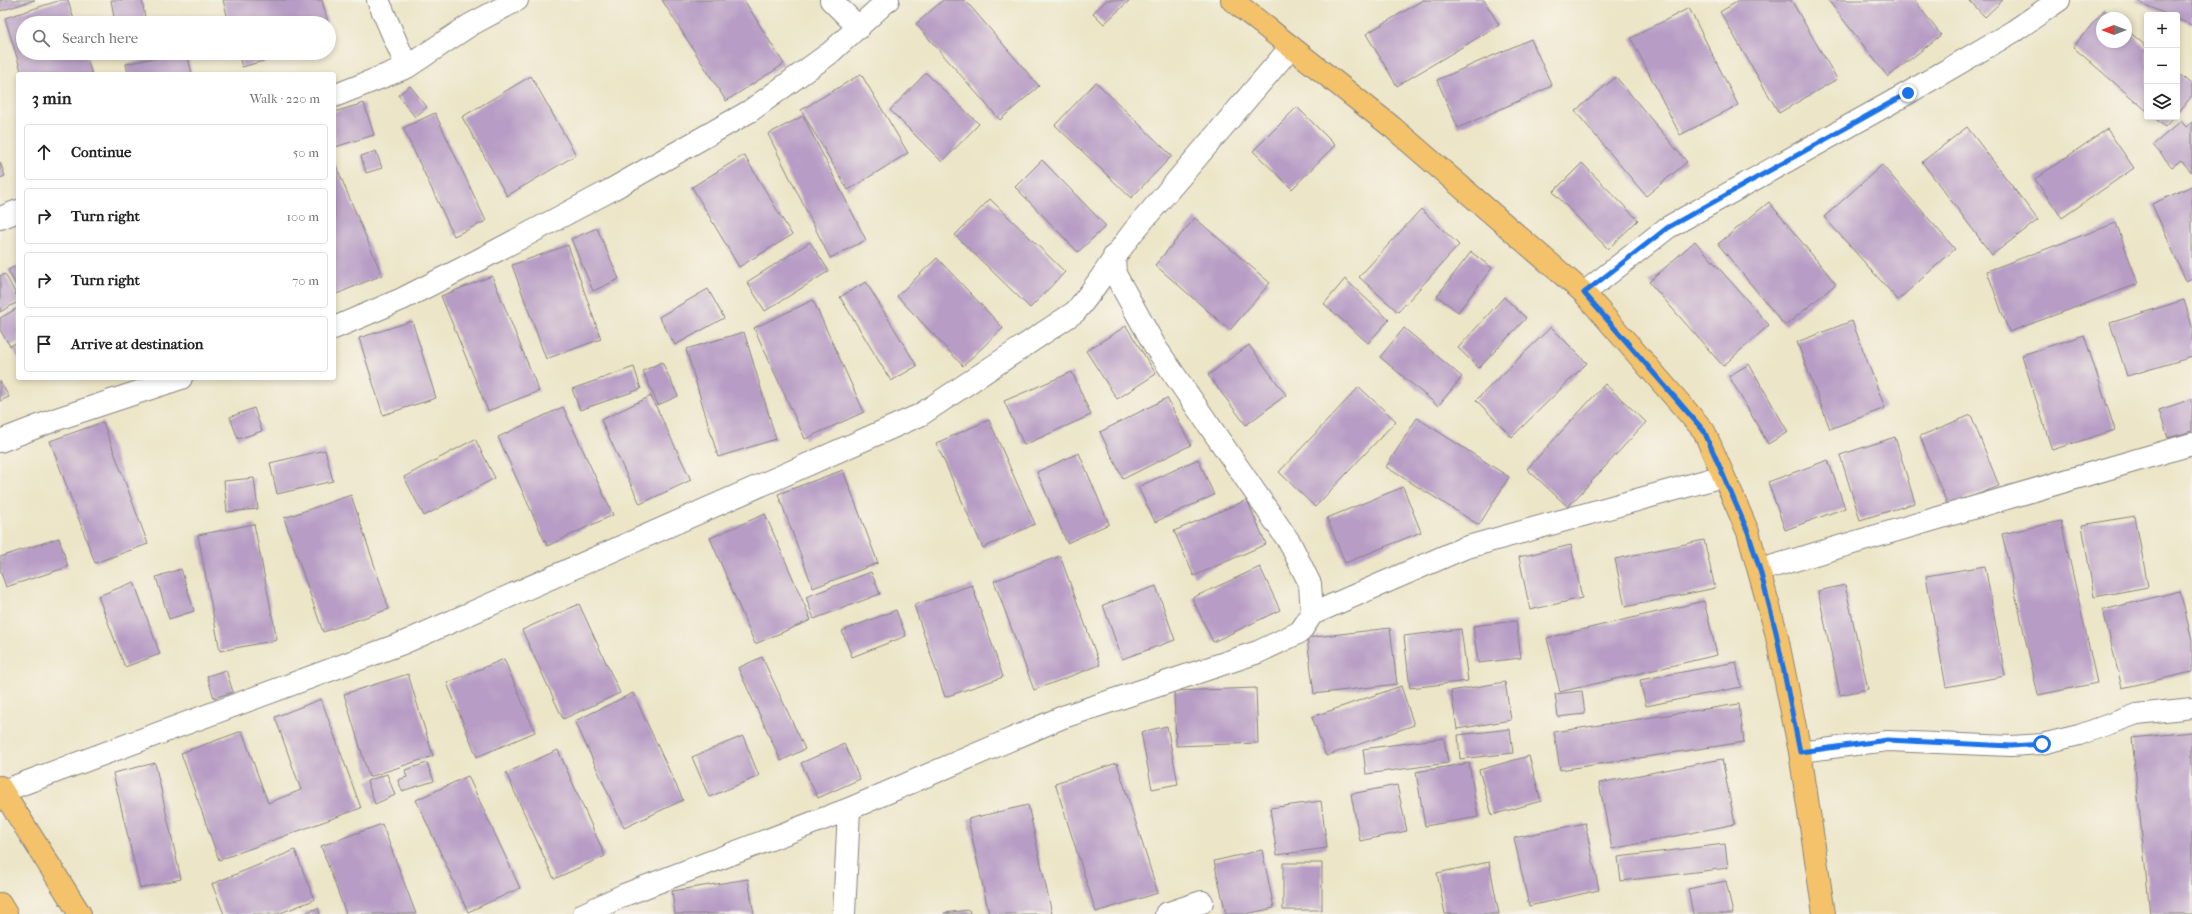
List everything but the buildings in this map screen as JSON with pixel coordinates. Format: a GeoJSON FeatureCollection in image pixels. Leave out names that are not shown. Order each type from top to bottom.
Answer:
{"type":"FeatureCollection","features":[{"type":"Feature","properties":{"kind":"main road"},"geometry":{"type":"LineString","coordinates":[[1232,0],[1392,126],[1584,293],[1704,431],[1748,532],[1760,570],[1776,632],[1800,752],[1824,914]]}},
{"type":"Feature","properties":{"kind":"main road"},"geometry":{"type":"LineString","coordinates":[[1,789],[80,914]]}},
{"type":"Feature","properties":{"kind":"main road"},"geometry":{"type":"LineString","coordinates":[[0,904],[6,914]]}},
{"type":"Feature","properties":{"kind":"street"},"geometry":{"type":"LineString","coordinates":[[378,0],[408,67]]}},
{"type":"Feature","properties":{"kind":"street"},"geometry":{"type":"LineString","coordinates":[[336,95],[408,67],[470,25],[517,0]]}},
{"type":"Feature","properties":{"kind":"street"},"geometry":{"type":"LineString","coordinates":[[831,0],[858,28]]}},
{"type":"Feature","properties":{"kind":"street"},"geometry":{"type":"LineString","coordinates":[[336,327],[395,302],[477,261],[609,191],[750,111],[830,54],[888,0]]}},
{"type":"Feature","properties":{"kind":"street"},"geometry":{"type":"LineString","coordinates":[[1584,293],[1667,228],[1921,86],[2014,31],[2059,0]]}},
{"type":"Feature","properties":{"kind":"street"},"geometry":{"type":"LineString","coordinates":[[1,789],[403,643],[920,415],[1075,312],[1093,291],[1114,256],[1291,47]]}},
{"type":"Feature","properties":{"kind":"street"},"geometry":{"type":"LineString","coordinates":[[0,218],[16,212]]}},
{"type":"Feature","properties":{"kind":"street"},"geometry":{"type":"LineString","coordinates":[[1114,256],[1115,274],[1156,348],[1290,544],[1310,584],[1312,614]]}},
{"type":"Feature","properties":{"kind":"street"},"geometry":{"type":"LineString","coordinates":[[0,441],[57,419],[175,380]]}},
{"type":"Feature","properties":{"kind":"street"},"geometry":{"type":"LineString","coordinates":[[1760,570],[2192,444]]}},
{"type":"Feature","properties":{"kind":"street"},"geometry":{"type":"LineString","coordinates":[[584,914],[624,895],[849,809],[1063,716],[1258,652],[1300,632],[1312,614],[1464,548],[1723,476]]}},
{"type":"Feature","properties":{"kind":"street"},"geometry":{"type":"LineString","coordinates":[[844,914],[849,809]]}},
{"type":"Feature","properties":{"kind":"street"},"geometry":{"type":"LineString","coordinates":[[1166,914],[1202,902]]}},
{"type":"Feature","properties":{"kind":"lane"},"geometry":{"type":"LineString","coordinates":[[1800,752],[1887,740],[2011,746],[2042,744],[2079,735],[2137,714],[2192,708]]}},
{"type":"Feature","properties":{"kind":"route"},"geometry":{"type":"LineString","coordinates":[[1908,93],[1667,228],[1584,293],[1704,431],[1748,532],[1760,570],[1776,632],[1800,752],[1887,740],[2011,746],[2042,744]]}}]}
